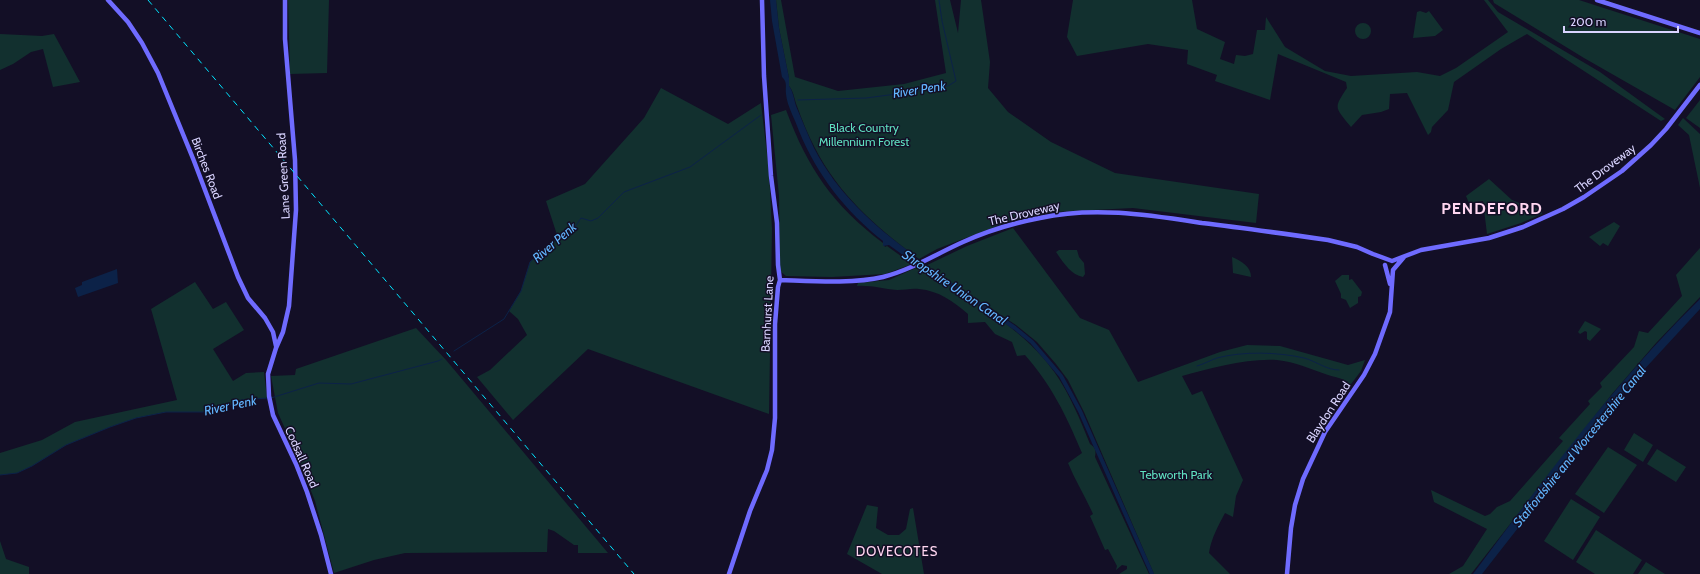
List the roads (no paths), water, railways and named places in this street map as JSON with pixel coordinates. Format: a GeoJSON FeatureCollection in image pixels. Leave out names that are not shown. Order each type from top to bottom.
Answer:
{"type":"FeatureCollection","features":[{"type":"Feature","properties":{"kind":"street","name":"Birches Road"},"geometry":{"type":"LineString","coordinates":[[108,0],[128,22],[142,43],[158,73],[194,161],[238,277],[248,298],[265,318],[273,332],[276,348]]}},
{"type":"Feature","properties":{"kind":"street","name":"Lane Green Road"},"geometry":{"type":"LineString","coordinates":[[276,348],[283,332],[289,306],[296,210],[295,160],[285,39],[285,0]]}},
{"type":"Feature","properties":{"kind":"street","name":"Barnhurst Lane"},"geometry":{"type":"LineString","coordinates":[[729,574],[748,516],[765,478],[772,450],[775,418],[775,324],[780,280],[777,222],[771,176],[764,76],[762,0]]}},
{"type":"Feature","properties":{"kind":"street"},"geometry":{"type":"LineString","coordinates":[[1597,0],[1700,33]]}},
{"type":"Feature","properties":{"kind":"street","name":"The Droveway"},"geometry":{"type":"LineString","coordinates":[[780,280],[868,280],[894,274],[985,233],[1040,218],[1066,214],[1113,212],[1328,240],[1357,247],[1390,261],[1421,250],[1471,242],[1512,231],[1563,209],[1584,197],[1622,171],[1651,145],[1666,130],[1700,85]]}},
{"type":"Feature","properties":{"kind":"street","name":"The Droveway"},"geometry":{"type":"LineString","coordinates":[[1373,254],[1386,267]]}},
{"type":"Feature","properties":{"kind":"street"},"geometry":{"type":"LineString","coordinates":[[1394,268],[1405,255]]}},
{"type":"Feature","properties":{"kind":"street"},"geometry":{"type":"LineString","coordinates":[[1390,261],[1394,268],[1386,267],[1390,261]]}},
{"type":"Feature","properties":{"kind":"street","name":"Blaydon Road"},"geometry":{"type":"LineString","coordinates":[[1386,267],[1391,287]]}},
{"type":"Feature","properties":{"kind":"street","name":"Blaydon Road"},"geometry":{"type":"LineString","coordinates":[[1287,574],[1288,550],[1292,522],[1303,479],[1325,432],[1364,375],[1376,354],[1386,328],[1390,312],[1391,287],[1394,268]]}},
{"type":"Feature","properties":{"kind":"street","name":"Codsall Road"},"geometry":{"type":"LineString","coordinates":[[276,348],[268,374],[269,396],[273,415],[296,464],[307,492],[321,534],[331,574]]}},
{"type":"Feature","properties":{"kind":"water"},"geometry":{"type":"Polygon","coordinates":[[[770,0],[776,0],[779,28],[789,78],[789,86],[814,148],[823,164],[845,194],[871,220],[914,255],[913,260],[910,260],[889,245],[883,246],[883,241],[857,218],[834,192],[806,147],[788,103],[786,83],[782,77],[772,21],[770,0]]]}},
{"type":"Feature","properties":{"kind":"water"},"geometry":{"type":"Polygon","coordinates":[[[117,269],[118,283],[78,297],[75,288],[82,285],[82,282],[117,269]]]}},
{"type":"Feature","properties":{"kind":"water","name":"Staffordshire and Worcestershire Canal"},"geometry":{"type":"Polygon","coordinates":[[[1700,299],[1700,309],[1640,374],[1614,405],[1482,574],[1473,574],[1581,432],[1639,364],[1700,299]]]}},
{"type":"Feature","properties":{"kind":"waterway","name":"River Penk"},"geometry":{"type":"LineString","coordinates":[[798,100],[866,98],[919,91],[932,87],[948,86],[956,81],[942,21],[939,0]]}},
{"type":"Feature","properties":{"kind":"waterway","name":"River Penk"},"geometry":{"type":"LineString","coordinates":[[454,351],[504,319],[521,291],[530,262],[567,229],[575,227],[581,218],[591,221],[598,218],[624,192],[690,167],[761,115]]}},
{"type":"Feature","properties":{"kind":"waterway","name":"Shropshire Union Canal"},"geometry":{"type":"LineString","coordinates":[[910,257],[1015,328],[1032,342],[1061,376],[1080,411],[1152,574]]}},
{"type":"Feature","properties":{"kind":"waterway"},"geometry":{"type":"LineString","coordinates":[[1197,366],[1217,358],[1238,354],[1260,353],[1283,354],[1304,358],[1330,369],[1339,370]]}},
{"type":"Feature","properties":{"kind":"waterway","name":"River Penk"},"geometry":{"type":"LineString","coordinates":[[271,398],[319,383],[351,384],[442,359]]}},
{"type":"Feature","properties":{"kind":"waterway","name":"River Penk"},"geometry":{"type":"LineString","coordinates":[[0,475],[17,473],[32,466],[66,445],[136,418],[166,412],[203,412],[224,408],[241,400],[268,398]]}},
{"type":"Feature","properties":{"kind":"railway"},"geometry":{"type":"LineString","coordinates":[[148,0],[634,574]]}},
{"type":"Feature","properties":{"kind":"district","name":"PENDEFORD"},"geometry":{"type":"Point","coordinates":[1492,208]}},
{"type":"Feature","properties":{"kind":"district","name":"DOVECOTES"},"geometry":{"type":"Point","coordinates":[897,551]}},
{"type":"Feature","properties":{"kind":"park label","name":"Black Country Millennium Forest"},"geometry":{"type":"Point","coordinates":[864,134]}},
{"type":"Feature","properties":{"kind":"park label","name":"Tebworth Park"},"geometry":{"type":"Point","coordinates":[1176,474]}}]}
